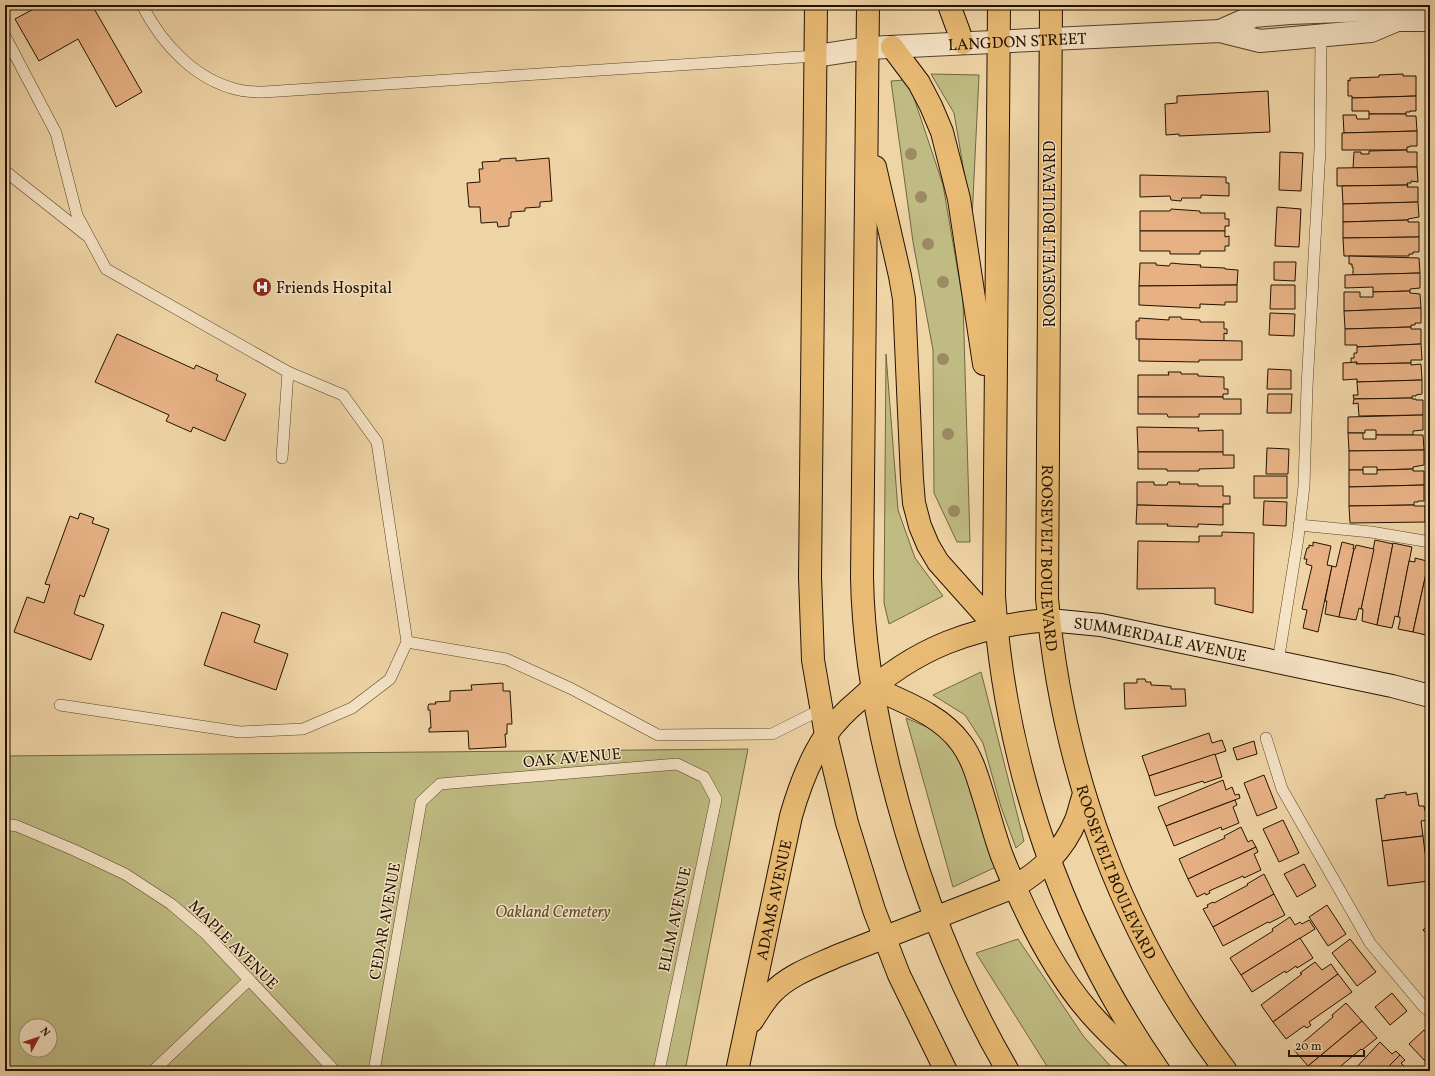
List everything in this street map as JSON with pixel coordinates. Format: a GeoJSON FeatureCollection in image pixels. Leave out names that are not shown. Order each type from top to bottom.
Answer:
{"type":"FeatureCollection","features":[{"type":"Feature","properties":{"kind":"main road"},"geometry":{"type":"LineString","coordinates":[[816,5],[810,600],[813,660],[826,735],[850,830],[863,874],[884,938],[905,989],[946,1071]]}},
{"type":"Feature","properties":{"kind":"main road"},"geometry":{"type":"LineString","coordinates":[[868,5],[862,597],[872,687],[882,739],[906,833],[924,891],[948,952],[982,1023],[1008,1071]]}},
{"type":"Feature","properties":{"kind":"main road"},"geometry":{"type":"LineString","coordinates":[[949,5],[963,44]]}},
{"type":"Feature","properties":{"kind":"main road"},"geometry":{"type":"LineString","coordinates":[[999,5],[994,428],[994,596],[996,627],[1004,686],[1022,771],[1035,817],[1050,861],[1081,937],[1127,1020],[1159,1071]]}},
{"type":"Feature","properties":{"kind":"main road","name":"ROOSEVELT BOULEVARD"},"geometry":{"type":"LineString","coordinates":[[1051,5],[1047,598],[1056,673],[1073,754],[1084,794],[1096,831],[1111,869],[1144,942],[1180,1004],[1226,1071]]}},
{"type":"Feature","properties":{"kind":"main road"},"geometry":{"type":"LineString","coordinates":[[892,47],[919,82],[942,132],[951,163],[959,199],[994,428]]}},
{"type":"Feature","properties":{"kind":"main road"},"geometry":{"type":"LineString","coordinates":[[867,131],[904,299],[914,503],[920,526],[928,545],[938,562],[996,627]]}},
{"type":"Feature","properties":{"kind":"main road","name":"SUMMERDALE AVENUE"},"geometry":{"type":"LineString","coordinates":[[826,735],[847,710],[872,687],[900,666],[930,649],[963,636],[996,627],[1024,622],[1049,620]]}},
{"type":"Feature","properties":{"kind":"main road"},"geometry":{"type":"LineString","coordinates":[[872,687],[939,721],[960,742],[969,755],[975,769],[996,838],[1014,887],[1028,916],[1069,987],[1090,1013],[1149,1071]]}},
{"type":"Feature","properties":{"kind":"main road","name":"ADAMS AVENUE"},"geometry":{"type":"LineString","coordinates":[[737,1071],[791,816],[797,794],[809,763],[826,735]]}},
{"type":"Feature","properties":{"kind":"main road"},"geometry":{"type":"LineString","coordinates":[[745,1033],[760,1008],[772,993],[789,980],[810,968],[1014,887],[1033,876],[1050,861],[1064,842],[1076,821],[1084,794]]}},
{"type":"Feature","properties":{"kind":"street","name":"LANGDON STREET"},"geometry":{"type":"LineString","coordinates":[[1220,31],[1254,16],[1326,9],[1370,10],[1397,13],[1430,20]]}},
{"type":"Feature","properties":{"kind":"street","name":"LANGDON STREET"},"geometry":{"type":"LineString","coordinates":[[816,56],[868,48],[1220,31],[1260,41],[1321,34],[1371,31],[1397,13]]}},
{"type":"Feature","properties":{"kind":"street","name":"SUMMERDALE AVENUE"},"geometry":{"type":"LineString","coordinates":[[1049,620],[1101,625],[1392,686],[1430,696]]}},
{"type":"Feature","properties":{"kind":"lane"},"geometry":{"type":"LineString","coordinates":[[142,5],[148,17],[164,40],[182,59],[199,73],[240,91],[264,92],[816,56]]}},
{"type":"Feature","properties":{"kind":"lane"},"geometry":{"type":"LineString","coordinates":[[1278,662],[1304,486],[1307,387],[1320,149],[1321,34]]}},
{"type":"Feature","properties":{"kind":"lane"},"geometry":{"type":"LineString","coordinates":[[5,36],[56,133],[77,215],[106,269],[288,372],[343,395],[377,442],[408,642],[390,679],[352,708],[303,729],[240,732],[60,705]]}},
{"type":"Feature","properties":{"kind":"lane"},"geometry":{"type":"LineString","coordinates":[[5,171],[89,238]]}},
{"type":"Feature","properties":{"kind":"lane"},"geometry":{"type":"LineString","coordinates":[[282,458],[288,372]]}},
{"type":"Feature","properties":{"kind":"lane"},"geometry":{"type":"LineString","coordinates":[[1299,525],[1371,532],[1430,542]]}},
{"type":"Feature","properties":{"kind":"lane"},"geometry":{"type":"LineString","coordinates":[[408,642],[506,659],[572,690],[658,735],[772,734],[822,709]]}},
{"type":"Feature","properties":{"kind":"lane"},"geometry":{"type":"LineString","coordinates":[[1266,738],[1282,789],[1370,943],[1423,1006],[1430,1012]]}},
{"type":"Feature","properties":{"kind":"lane","name":"OAK AVENUE"},"geometry":{"type":"LineString","coordinates":[[440,784],[677,764],[704,777]]}},
{"type":"Feature","properties":{"kind":"lane","name":"ELLM AVENUE"},"geometry":{"type":"LineString","coordinates":[[659,1071],[716,799],[704,777]]}},
{"type":"Feature","properties":{"kind":"lane","name":"CEDAR AVENUE"},"geometry":{"type":"LineString","coordinates":[[374,1071],[421,802],[440,784]]}},
{"type":"Feature","properties":{"kind":"lane","name":"MAPLE AVENUE"},"geometry":{"type":"LineString","coordinates":[[5,824],[17,826],[74,850],[125,874],[171,904],[205,933],[335,1071]]}},
{"type":"Feature","properties":{"kind":"lane"},"geometry":{"type":"LineString","coordinates":[[153,1071],[249,980]]}},
{"type":"Feature","properties":{"kind":"green space"},"geometry":{"type":"Polygon","coordinates":[[[931,74],[979,75],[972,219],[954,113],[931,74]]]}},
{"type":"Feature","properties":{"kind":"green space"},"geometry":{"type":"Polygon","coordinates":[[[904,80],[912,92],[943,185],[963,301],[970,542],[957,542],[934,493],[933,350],[913,242],[891,81],[904,80]]]}},
{"type":"Feature","properties":{"kind":"green space"},"geometry":{"type":"Polygon","coordinates":[[[886,354],[898,510],[915,558],[943,596],[889,624],[884,603],[886,354]]]}},
{"type":"Feature","properties":{"kind":"green space"},"geometry":{"type":"Polygon","coordinates":[[[981,672],[1024,841],[1016,848],[1001,807],[983,743],[965,715],[933,695],[981,672]]]}},
{"type":"Feature","properties":{"kind":"green space"},"geometry":{"type":"Polygon","coordinates":[[[906,718],[943,734],[964,761],[996,867],[953,887],[906,718]]]}},
{"type":"Feature","properties":{"kind":"green space","name":"Oakland Cemetery"},"geometry":{"type":"Polygon","coordinates":[[[748,749],[685,1071],[5,1071],[5,756],[748,749]]]}},
{"type":"Feature","properties":{"kind":"green space"},"geometry":{"type":"Polygon","coordinates":[[[1018,939],[1084,1037],[1115,1071],[1050,1071],[976,953],[1018,939]]]}},
{"type":"Feature","properties":{"kind":"building"},"geometry":{"type":"Polygon","coordinates":[[[41,5],[92,5],[142,92],[116,107],[78,39],[39,61],[15,19],[41,5]]]}},
{"type":"Feature","properties":{"kind":"building"},"geometry":{"type":"Polygon","coordinates":[[[1403,74],[1403,76],[1416,76],[1416,96],[1352,98],[1352,96],[1348,96],[1348,80],[1350,81],[1350,78],[1403,74]]]}},
{"type":"Feature","properties":{"kind":"building"},"geometry":{"type":"Polygon","coordinates":[[[1268,91],[1270,132],[1179,136],[1179,134],[1166,135],[1165,104],[1177,103],[1177,96],[1268,91]]]}},
{"type":"Feature","properties":{"kind":"building"},"geometry":{"type":"Polygon","coordinates":[[[1416,96],[1416,111],[1406,112],[1406,114],[1369,114],[1369,111],[1352,111],[1352,98],[1416,96]]]}},
{"type":"Feature","properties":{"kind":"building"},"geometry":{"type":"Polygon","coordinates":[[[1369,114],[1406,114],[1406,116],[1416,116],[1417,131],[1344,133],[1343,115],[1356,115],[1357,119],[1369,119],[1369,114]]]}},
{"type":"Feature","properties":{"kind":"building"},"geometry":{"type":"Polygon","coordinates":[[[1417,131],[1417,146],[1407,147],[1407,150],[1342,150],[1342,133],[1417,131]]]}},
{"type":"Feature","properties":{"kind":"building"},"geometry":{"type":"Polygon","coordinates":[[[1407,150],[1407,152],[1417,152],[1417,167],[1353,168],[1354,152],[1369,154],[1369,151],[1407,150]]]}},
{"type":"Feature","properties":{"kind":"building"},"geometry":{"type":"Polygon","coordinates":[[[1280,152],[1303,153],[1301,191],[1279,190],[1280,152]]]}},
{"type":"Feature","properties":{"kind":"building"},"geometry":{"type":"Polygon","coordinates":[[[516,158],[516,161],[549,158],[552,201],[540,202],[540,207],[525,208],[525,211],[511,212],[509,226],[498,227],[497,222],[481,223],[480,207],[469,207],[467,183],[480,182],[479,169],[483,169],[482,162],[516,158]]]}},
{"type":"Feature","properties":{"kind":"building"},"geometry":{"type":"Polygon","coordinates":[[[1417,167],[1418,182],[1411,181],[1411,183],[1407,183],[1408,185],[1337,186],[1337,168],[1417,167]]]}},
{"type":"Feature","properties":{"kind":"building"},"geometry":{"type":"Polygon","coordinates":[[[1140,175],[1226,177],[1226,183],[1229,183],[1229,196],[1201,195],[1201,198],[1182,198],[1181,201],[1171,200],[1170,196],[1140,197],[1140,175]]]}},
{"type":"Feature","properties":{"kind":"building"},"geometry":{"type":"Polygon","coordinates":[[[1408,185],[1407,187],[1418,187],[1418,202],[1343,204],[1342,186],[1408,185]]]}},
{"type":"Feature","properties":{"kind":"building"},"geometry":{"type":"Polygon","coordinates":[[[1418,202],[1419,217],[1408,220],[1343,222],[1343,204],[1418,202]]]}},
{"type":"Feature","properties":{"kind":"building"},"geometry":{"type":"Polygon","coordinates":[[[1277,207],[1301,209],[1299,247],[1275,246],[1277,207]]]}},
{"type":"Feature","properties":{"kind":"building"},"geometry":{"type":"Polygon","coordinates":[[[1171,209],[1200,211],[1200,213],[1225,213],[1225,219],[1229,219],[1229,226],[1225,226],[1225,231],[1140,231],[1140,211],[1170,211],[1171,209]]]}},
{"type":"Feature","properties":{"kind":"building"},"geometry":{"type":"Polygon","coordinates":[[[1408,220],[1408,222],[1419,222],[1419,237],[1343,238],[1343,222],[1408,220]]]}},
{"type":"Feature","properties":{"kind":"building"},"geometry":{"type":"Polygon","coordinates":[[[1140,231],[1225,231],[1225,237],[1229,236],[1229,246],[1225,246],[1225,251],[1200,251],[1200,254],[1170,254],[1170,251],[1140,251],[1140,231]]]}},
{"type":"Feature","properties":{"kind":"building"},"geometry":{"type":"Polygon","coordinates":[[[1419,237],[1419,252],[1413,252],[1413,254],[1409,254],[1409,256],[1344,256],[1343,238],[1419,237]]]}},
{"type":"Feature","properties":{"kind":"building"},"geometry":{"type":"Polygon","coordinates":[[[1349,256],[1419,258],[1420,273],[1353,275],[1352,264],[1349,264],[1349,256]]]}},
{"type":"Feature","properties":{"kind":"building"},"geometry":{"type":"Polygon","coordinates":[[[1274,262],[1296,262],[1295,281],[1274,280],[1274,262]]]}},
{"type":"Feature","properties":{"kind":"building"},"geometry":{"type":"Polygon","coordinates":[[[1140,263],[1156,263],[1156,265],[1169,266],[1171,263],[1201,265],[1200,267],[1238,270],[1237,285],[1139,286],[1140,263]]]}},
{"type":"Feature","properties":{"kind":"building"},"geometry":{"type":"Polygon","coordinates":[[[1420,273],[1420,288],[1410,289],[1410,291],[1373,292],[1373,287],[1345,288],[1345,275],[1420,273]]]}},
{"type":"Feature","properties":{"kind":"building"},"geometry":{"type":"Polygon","coordinates":[[[1237,285],[1237,302],[1225,302],[1225,305],[1200,304],[1200,308],[1139,305],[1139,286],[1237,285]]]}},
{"type":"Feature","properties":{"kind":"building"},"geometry":{"type":"Polygon","coordinates":[[[1271,285],[1295,285],[1295,309],[1270,309],[1271,285]]]}},
{"type":"Feature","properties":{"kind":"building"},"geometry":{"type":"Polygon","coordinates":[[[1410,291],[1410,293],[1420,294],[1421,308],[1344,311],[1344,292],[1360,292],[1360,297],[1373,297],[1373,292],[1410,291]]]}},
{"type":"Feature","properties":{"kind":"building"},"geometry":{"type":"Polygon","coordinates":[[[1421,308],[1421,323],[1415,323],[1415,325],[1411,325],[1411,327],[1345,329],[1344,311],[1421,308]]]}},
{"type":"Feature","properties":{"kind":"building"},"geometry":{"type":"Polygon","coordinates":[[[1270,313],[1295,314],[1294,336],[1269,335],[1270,313]]]}},
{"type":"Feature","properties":{"kind":"building"},"geometry":{"type":"Polygon","coordinates":[[[1169,317],[1200,320],[1200,322],[1224,322],[1224,329],[1227,329],[1227,334],[1224,333],[1224,341],[1136,339],[1136,321],[1139,321],[1139,318],[1169,320],[1169,317]]]}},
{"type":"Feature","properties":{"kind":"building"},"geometry":{"type":"Polygon","coordinates":[[[1411,327],[1411,329],[1421,329],[1421,344],[1357,347],[1357,345],[1345,345],[1345,329],[1411,327]]]}},
{"type":"Feature","properties":{"kind":"building"},"geometry":{"type":"Polygon","coordinates":[[[117,334],[194,369],[196,365],[218,375],[216,380],[246,394],[225,441],[193,427],[191,432],[166,421],[169,415],[95,382],[117,334]]]}},
{"type":"Feature","properties":{"kind":"building"},"geometry":{"type":"Polygon","coordinates":[[[1139,339],[1242,341],[1242,360],[1199,360],[1199,362],[1139,361],[1139,339]]]}},
{"type":"Feature","properties":{"kind":"building"},"geometry":{"type":"Polygon","coordinates":[[[1421,344],[1422,360],[1411,360],[1411,363],[1351,363],[1351,358],[1354,358],[1354,353],[1357,353],[1357,347],[1421,344]]]}},
{"type":"Feature","properties":{"kind":"building"},"geometry":{"type":"Polygon","coordinates":[[[1357,362],[1356,364],[1421,364],[1422,380],[1357,382],[1357,379],[1343,380],[1343,363],[1357,362]]]}},
{"type":"Feature","properties":{"kind":"building"},"geometry":{"type":"Polygon","coordinates":[[[1268,369],[1291,370],[1291,389],[1267,389],[1268,369]]]}},
{"type":"Feature","properties":{"kind":"building"},"geometry":{"type":"Polygon","coordinates":[[[1168,372],[1198,374],[1198,376],[1224,377],[1224,389],[1228,389],[1228,394],[1223,394],[1223,397],[1138,397],[1138,375],[1169,375],[1168,372]]]}},
{"type":"Feature","properties":{"kind":"building"},"geometry":{"type":"Polygon","coordinates":[[[1422,380],[1422,394],[1412,396],[1412,398],[1354,399],[1353,395],[1358,395],[1357,382],[1422,380]]]}},
{"type":"Feature","properties":{"kind":"building"},"geometry":{"type":"Polygon","coordinates":[[[1268,394],[1292,394],[1291,413],[1267,413],[1268,394]]]}},
{"type":"Feature","properties":{"kind":"building"},"geometry":{"type":"Polygon","coordinates":[[[1138,397],[1223,397],[1223,399],[1241,399],[1241,414],[1199,414],[1199,417],[1168,417],[1167,414],[1138,414],[1138,397]]]}},
{"type":"Feature","properties":{"kind":"building"},"geometry":{"type":"Polygon","coordinates":[[[1412,398],[1416,400],[1423,400],[1423,415],[1359,416],[1358,403],[1353,404],[1354,399],[1412,398]]]}},
{"type":"Feature","properties":{"kind":"building"},"geometry":{"type":"Polygon","coordinates":[[[1423,415],[1423,430],[1413,431],[1413,435],[1376,435],[1376,430],[1365,430],[1365,433],[1348,433],[1348,417],[1423,415]]]}},
{"type":"Feature","properties":{"kind":"building"},"geometry":{"type":"Polygon","coordinates":[[[1137,427],[1199,428],[1198,431],[1223,430],[1223,452],[1138,452],[1137,427]]]}},
{"type":"Feature","properties":{"kind":"building"},"geometry":{"type":"Polygon","coordinates":[[[1348,433],[1363,433],[1363,439],[1376,439],[1376,435],[1423,435],[1424,450],[1349,451],[1348,433]]]}},
{"type":"Feature","properties":{"kind":"building"},"geometry":{"type":"Polygon","coordinates":[[[1267,448],[1289,449],[1288,474],[1266,474],[1267,448]]]}},
{"type":"Feature","properties":{"kind":"building"},"geometry":{"type":"Polygon","coordinates":[[[1424,450],[1424,465],[1413,467],[1413,469],[1377,470],[1377,467],[1363,467],[1363,470],[1349,470],[1349,451],[1424,450]]]}},
{"type":"Feature","properties":{"kind":"building"},"geometry":{"type":"Polygon","coordinates":[[[1138,452],[1223,452],[1223,455],[1234,455],[1234,468],[1199,469],[1199,471],[1138,469],[1138,452]]]}},
{"type":"Feature","properties":{"kind":"building"},"geometry":{"type":"Polygon","coordinates":[[[1413,469],[1413,471],[1424,471],[1424,485],[1349,487],[1349,470],[1363,470],[1363,474],[1377,474],[1377,470],[1413,469]]]}},
{"type":"Feature","properties":{"kind":"building"},"geometry":{"type":"Polygon","coordinates":[[[1254,476],[1287,476],[1287,498],[1254,498],[1254,476]]]}},
{"type":"Feature","properties":{"kind":"building"},"geometry":{"type":"Polygon","coordinates":[[[1137,482],[1154,482],[1154,485],[1167,485],[1168,482],[1180,482],[1179,484],[1198,484],[1198,486],[1223,486],[1223,496],[1230,496],[1230,504],[1223,504],[1223,507],[1137,505],[1137,482]]]}},
{"type":"Feature","properties":{"kind":"building"},"geometry":{"type":"Polygon","coordinates":[[[1424,485],[1424,501],[1414,502],[1414,505],[1349,506],[1349,487],[1424,485]]]}},
{"type":"Feature","properties":{"kind":"building"},"geometry":{"type":"Polygon","coordinates":[[[1264,501],[1287,502],[1286,526],[1263,525],[1264,501]]]}},
{"type":"Feature","properties":{"kind":"building"},"geometry":{"type":"Polygon","coordinates":[[[1137,505],[1223,507],[1223,525],[1198,524],[1198,527],[1167,526],[1168,524],[1136,524],[1137,505]]]}},
{"type":"Feature","properties":{"kind":"building"},"geometry":{"type":"Polygon","coordinates":[[[1349,506],[1425,506],[1425,522],[1350,523],[1349,506]]]}},
{"type":"Feature","properties":{"kind":"building"},"geometry":{"type":"Polygon","coordinates":[[[80,513],[94,518],[92,523],[109,529],[84,597],[80,595],[74,614],[104,625],[91,660],[14,632],[27,597],[44,603],[50,585],[45,584],[70,516],[78,519],[80,513]]]}},
{"type":"Feature","properties":{"kind":"building"},"geometry":{"type":"Polygon","coordinates":[[[1222,532],[1254,533],[1253,613],[1215,604],[1215,588],[1137,589],[1138,541],[1199,542],[1199,536],[1222,536],[1222,532]]]}},
{"type":"Feature","properties":{"kind":"building"},"geometry":{"type":"Polygon","coordinates":[[[1375,540],[1393,544],[1377,625],[1362,621],[1363,609],[1361,609],[1375,540]]]}},
{"type":"Feature","properties":{"kind":"building"},"geometry":{"type":"Polygon","coordinates":[[[1313,542],[1331,546],[1327,565],[1332,566],[1318,632],[1303,628],[1307,610],[1302,609],[1312,566],[1306,564],[1307,559],[1304,559],[1307,548],[1309,548],[1309,545],[1313,546],[1313,542]]]}},
{"type":"Feature","properties":{"kind":"building"},"geometry":{"type":"Polygon","coordinates":[[[1342,542],[1354,545],[1354,549],[1339,617],[1325,614],[1327,601],[1325,601],[1332,566],[1336,567],[1342,542]]]}},
{"type":"Feature","properties":{"kind":"building"},"geometry":{"type":"Polygon","coordinates":[[[1393,543],[1412,547],[1398,617],[1395,616],[1392,628],[1377,625],[1393,543]]]}},
{"type":"Feature","properties":{"kind":"building"},"geometry":{"type":"Polygon","coordinates":[[[1356,545],[1374,549],[1361,609],[1359,608],[1356,620],[1339,617],[1356,545]]]}},
{"type":"Feature","properties":{"kind":"building"},"geometry":{"type":"Polygon","coordinates":[[[1415,558],[1427,561],[1426,565],[1428,565],[1413,632],[1398,629],[1400,617],[1398,617],[1409,561],[1415,562],[1415,558]]]}},
{"type":"Feature","properties":{"kind":"building"},"geometry":{"type":"Polygon","coordinates":[[[1429,560],[1430,561],[1430,636],[1413,632],[1429,560]]]}},
{"type":"Feature","properties":{"kind":"building"},"geometry":{"type":"Polygon","coordinates":[[[222,612],[260,625],[254,642],[288,654],[276,690],[204,665],[222,612]]]}},
{"type":"Feature","properties":{"kind":"building"},"geometry":{"type":"Polygon","coordinates":[[[1137,679],[1145,679],[1146,682],[1151,682],[1151,685],[1171,686],[1171,689],[1185,689],[1186,706],[1125,709],[1124,683],[1137,683],[1137,679]]]}},
{"type":"Feature","properties":{"kind":"building"},"geometry":{"type":"Polygon","coordinates":[[[503,683],[503,691],[510,691],[512,724],[507,724],[507,734],[505,734],[506,747],[469,749],[468,731],[429,732],[429,728],[431,728],[430,710],[428,710],[429,704],[450,701],[450,691],[472,690],[471,685],[503,683]]]}},
{"type":"Feature","properties":{"kind":"building"},"geometry":{"type":"Polygon","coordinates":[[[1209,733],[1212,743],[1222,740],[1226,751],[1149,776],[1142,756],[1209,733]]]}},
{"type":"Feature","properties":{"kind":"building"},"geometry":{"type":"Polygon","coordinates":[[[1254,741],[1257,754],[1237,760],[1233,748],[1254,741]]]}},
{"type":"Feature","properties":{"kind":"building"},"geometry":{"type":"Polygon","coordinates":[[[1215,754],[1222,777],[1204,783],[1203,781],[1155,796],[1149,776],[1215,754]]]}},
{"type":"Feature","properties":{"kind":"building"},"geometry":{"type":"Polygon","coordinates":[[[1264,775],[1277,808],[1257,816],[1244,783],[1264,775]]]}},
{"type":"Feature","properties":{"kind":"building"},"geometry":{"type":"Polygon","coordinates":[[[1223,780],[1226,790],[1232,787],[1235,795],[1239,794],[1240,798],[1166,826],[1158,807],[1223,780]]]}},
{"type":"Feature","properties":{"kind":"building"},"geometry":{"type":"Polygon","coordinates":[[[1406,792],[1406,795],[1417,793],[1419,806],[1424,806],[1425,811],[1427,810],[1429,820],[1421,821],[1423,836],[1382,841],[1376,799],[1385,798],[1385,795],[1406,792]]]}},
{"type":"Feature","properties":{"kind":"building"},"geometry":{"type":"Polygon","coordinates":[[[1235,800],[1237,805],[1233,807],[1239,823],[1222,830],[1221,827],[1174,846],[1166,826],[1235,800]]]}},
{"type":"Feature","properties":{"kind":"building"},"geometry":{"type":"Polygon","coordinates":[[[1283,820],[1299,853],[1279,862],[1263,829],[1283,820]]]}},
{"type":"Feature","properties":{"kind":"building"},"geometry":{"type":"Polygon","coordinates":[[[1241,827],[1248,842],[1252,840],[1256,847],[1188,879],[1179,859],[1225,838],[1224,836],[1241,827]]]}},
{"type":"Feature","properties":{"kind":"building"},"geometry":{"type":"Polygon","coordinates":[[[1423,836],[1425,853],[1430,852],[1430,866],[1428,867],[1429,881],[1388,886],[1382,841],[1423,836]]]}},
{"type":"Feature","properties":{"kind":"building"},"geometry":{"type":"Polygon","coordinates":[[[1256,847],[1258,852],[1254,854],[1261,870],[1209,891],[1210,893],[1206,895],[1205,893],[1197,897],[1188,879],[1256,847]]]}},
{"type":"Feature","properties":{"kind":"building"},"geometry":{"type":"Polygon","coordinates":[[[1304,864],[1316,886],[1297,897],[1284,874],[1304,864]]]}},
{"type":"Feature","properties":{"kind":"building"},"geometry":{"type":"Polygon","coordinates":[[[1264,874],[1274,894],[1213,927],[1203,909],[1208,907],[1207,905],[1213,902],[1214,903],[1248,885],[1247,884],[1264,874]]]}},
{"type":"Feature","properties":{"kind":"building"},"geometry":{"type":"Polygon","coordinates":[[[1274,894],[1285,915],[1269,923],[1268,922],[1223,946],[1213,927],[1274,894]]]}},
{"type":"Feature","properties":{"kind":"building"},"geometry":{"type":"Polygon","coordinates":[[[1327,905],[1346,934],[1328,946],[1309,917],[1327,905]]]}},
{"type":"Feature","properties":{"kind":"building"},"geometry":{"type":"Polygon","coordinates":[[[1290,917],[1295,925],[1300,922],[1302,924],[1309,920],[1315,929],[1241,975],[1230,958],[1273,931],[1272,929],[1290,917]]]}},
{"type":"Feature","properties":{"kind":"building"},"geometry":{"type":"Polygon","coordinates":[[[1430,923],[1430,938],[1423,930],[1430,923]]]}},
{"type":"Feature","properties":{"kind":"building"},"geometry":{"type":"Polygon","coordinates":[[[1300,938],[1313,958],[1297,968],[1296,966],[1286,973],[1285,971],[1252,992],[1241,975],[1300,938]]]}},
{"type":"Feature","properties":{"kind":"building"},"geometry":{"type":"Polygon","coordinates":[[[1350,939],[1376,972],[1357,986],[1332,953],[1350,939]]]}},
{"type":"Feature","properties":{"kind":"building"},"geometry":{"type":"Polygon","coordinates":[[[1315,962],[1322,970],[1331,964],[1338,974],[1273,1022],[1261,1005],[1302,974],[1300,973],[1315,962]]]}},
{"type":"Feature","properties":{"kind":"building"},"geometry":{"type":"Polygon","coordinates":[[[1338,974],[1352,992],[1309,1022],[1311,1025],[1307,1028],[1304,1026],[1286,1039],[1273,1022],[1338,974]]]}},
{"type":"Feature","properties":{"kind":"building"},"geometry":{"type":"Polygon","coordinates":[[[1392,993],[1407,1011],[1390,1025],[1375,1007],[1392,993]]]}},
{"type":"Feature","properties":{"kind":"building"},"geometry":{"type":"Polygon","coordinates":[[[1346,1003],[1362,1021],[1308,1066],[1294,1050],[1333,1017],[1332,1015],[1346,1003]]]}},
{"type":"Feature","properties":{"kind":"building"},"geometry":{"type":"Polygon","coordinates":[[[1362,1021],[1377,1038],[1362,1050],[1361,1049],[1335,1071],[1312,1071],[1308,1066],[1362,1021]]]}},
{"type":"Feature","properties":{"kind":"building"},"geometry":{"type":"Polygon","coordinates":[[[1424,1030],[1430,1035],[1430,1056],[1425,1061],[1409,1044],[1424,1030]]]}},
{"type":"Feature","properties":{"kind":"building"},"geometry":{"type":"Polygon","coordinates":[[[1380,1042],[1392,1054],[1396,1051],[1400,1055],[1384,1071],[1353,1071],[1380,1042]]]}},
{"type":"Feature","properties":{"kind":"building"},"geometry":{"type":"Polygon","coordinates":[[[1400,1055],[1405,1060],[1401,1063],[1409,1071],[1384,1071],[1400,1055]]]}},
{"type":"Feature","properties":{"kind":"place","name":"Friends Hospital"},"geometry":{"type":"Point","coordinates":[262,287]}}]}
